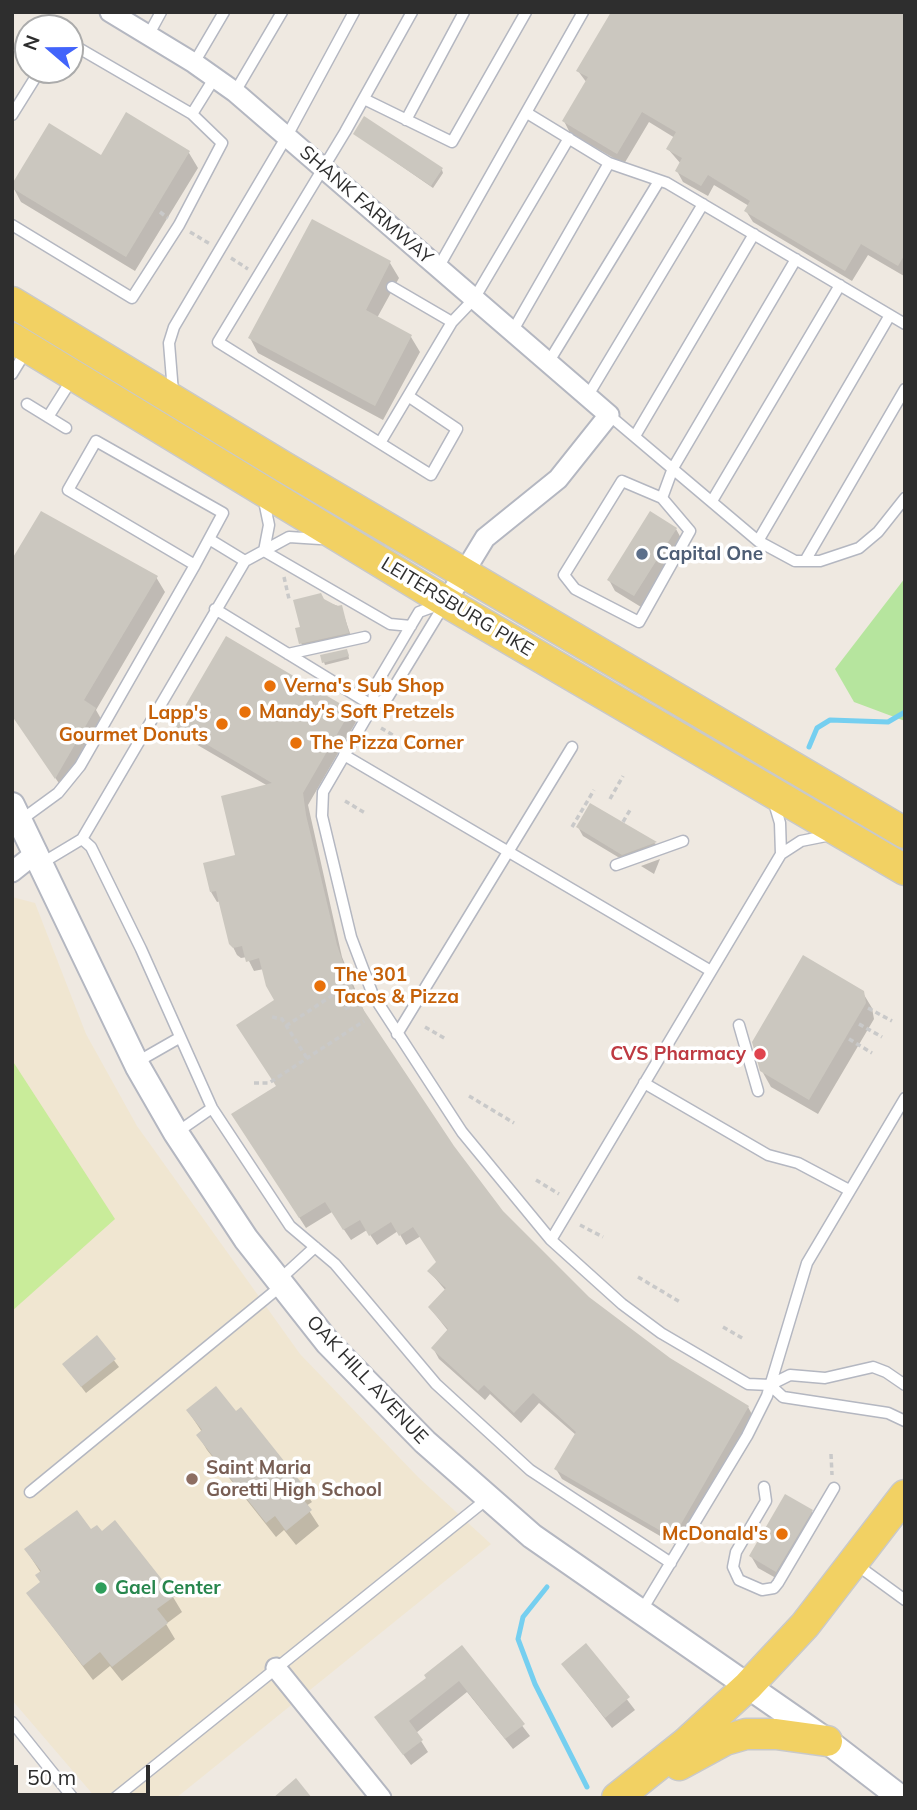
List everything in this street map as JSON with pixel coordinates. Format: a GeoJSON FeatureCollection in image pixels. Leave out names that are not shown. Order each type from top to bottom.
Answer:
{"type":"FeatureCollection","features":[{"type":"Feature","properties":{"kind":"main road","name":"LEITERSBURG PIKE"},"geometry":{"type":"LineString","coordinates":[[12,303],[905,833]]}},
{"type":"Feature","properties":{"kind":"main road","name":"LEITERSBURG PIKE"},"geometry":{"type":"LineString","coordinates":[[20,343],[446,602],[905,870]]}},
{"type":"Feature","properties":{"kind":"main road"},"geometry":{"type":"LineString","coordinates":[[619,1798],[686,1743],[748,1686],[805,1625],[856,1564],[905,1495]]}},
{"type":"Feature","properties":{"kind":"main road"},"geometry":{"type":"LineString","coordinates":[[619,1798],[725,1740],[746,1734],[776,1734],[827,1741]]}},
{"type":"Feature","properties":{"kind":"street","name":"SHANK FARMWAY"},"geometry":{"type":"LineString","coordinates":[[110,12],[149,34],[235,92],[609,415]]}},
{"type":"Feature","properties":{"kind":"street"},"geometry":{"type":"LineString","coordinates":[[446,602],[485,538],[558,480],[609,415]]}},
{"type":"Feature","properties":{"kind":"street","name":"OAK HILL AVENUE"},"geometry":{"type":"LineString","coordinates":[[16,813],[40,858],[136,1063],[176,1133],[246,1239],[280,1283],[373,1391],[486,1499],[532,1536],[640,1614],[827,1741],[901,1798]]}},
{"type":"Feature","properties":{"kind":"street"},"geometry":{"type":"LineString","coordinates":[[12,872],[40,858]]}},
{"type":"Feature","properties":{"kind":"street"},"geometry":{"type":"LineString","coordinates":[[276,1668],[381,1798]]}},
{"type":"Feature","properties":{"kind":"lane"},"geometry":{"type":"LineString","coordinates":[[149,34],[162,12]]}},
{"type":"Feature","properties":{"kind":"lane"},"geometry":{"type":"LineString","coordinates":[[194,63],[224,12]]}},
{"type":"Feature","properties":{"kind":"lane"},"geometry":{"type":"LineString","coordinates":[[235,92],[282,12]]}},
{"type":"Feature","properties":{"kind":"lane"},"geometry":{"type":"LineString","coordinates":[[174,399],[169,343],[174,327],[287,136],[354,12]]}},
{"type":"Feature","properties":{"kind":"lane"},"geometry":{"type":"LineString","coordinates":[[408,396],[457,429],[431,475],[218,342],[364,99],[412,12]]}},
{"type":"Feature","properties":{"kind":"lane"},"geometry":{"type":"LineString","coordinates":[[406,120],[464,12]]}},
{"type":"Feature","properties":{"kind":"lane"},"geometry":{"type":"LineString","coordinates":[[364,99],[452,142],[526,12]]}},
{"type":"Feature","properties":{"kind":"lane"},"geometry":{"type":"LineString","coordinates":[[438,268],[583,12]]}},
{"type":"Feature","properties":{"kind":"lane"},"geometry":{"type":"LineString","coordinates":[[12,225],[132,298],[179,225],[222,143],[192,114],[84,51]]}},
{"type":"Feature","properties":{"kind":"lane"},"geometry":{"type":"LineString","coordinates":[[192,114],[215,77]]}},
{"type":"Feature","properties":{"kind":"lane"},"geometry":{"type":"LineString","coordinates":[[12,115],[31,84]]}},
{"type":"Feature","properties":{"kind":"lane"},"geometry":{"type":"LineString","coordinates":[[527,113],[609,163],[659,181],[703,204],[905,324]]}},
{"type":"Feature","properties":{"kind":"lane"},"geometry":{"type":"LineString","coordinates":[[380,443],[452,323],[474,299],[569,138]]}},
{"type":"Feature","properties":{"kind":"lane"},"geometry":{"type":"LineString","coordinates":[[511,332],[609,163]]}},
{"type":"Feature","properties":{"kind":"lane"},"geometry":{"type":"LineString","coordinates":[[548,363],[659,181]]}},
{"type":"Feature","properties":{"kind":"lane"},"geometry":{"type":"LineString","coordinates":[[587,398],[703,204]]}},
{"type":"Feature","properties":{"kind":"lane"},"geometry":{"type":"LineString","coordinates":[[635,436],[754,234]]}},
{"type":"Feature","properties":{"kind":"lane"},"geometry":{"type":"LineString","coordinates":[[662,498],[673,468],[796,259]]}},
{"type":"Feature","properties":{"kind":"lane"},"geometry":{"type":"LineString","coordinates":[[712,501],[840,285]]}},
{"type":"Feature","properties":{"kind":"lane"},"geometry":{"type":"LineString","coordinates":[[392,287],[452,323]]}},
{"type":"Feature","properties":{"kind":"lane"},"geometry":{"type":"LineString","coordinates":[[758,541],[890,315]]}},
{"type":"Feature","properties":{"kind":"lane"},"geometry":{"type":"LineString","coordinates":[[12,374],[20,343]]}},
{"type":"Feature","properties":{"kind":"lane"},"geometry":{"type":"LineString","coordinates":[[48,417],[74,375]]}},
{"type":"Feature","properties":{"kind":"lane"},"geometry":{"type":"LineString","coordinates":[[805,561],[905,389]]}},
{"type":"Feature","properties":{"kind":"lane"},"geometry":{"type":"LineString","coordinates":[[27,404],[66,428]]}},
{"type":"Feature","properties":{"kind":"lane"},"geometry":{"type":"LineString","coordinates":[[609,415],[758,541],[781,556],[805,561],[839,556],[859,548],[878,533],[905,498]]}},
{"type":"Feature","properties":{"kind":"lane"},"geometry":{"type":"LineString","coordinates":[[16,813],[58,793],[80,766],[195,565],[223,513],[96,441],[68,490],[195,565]]}},
{"type":"Feature","properties":{"kind":"lane"},"geometry":{"type":"LineString","coordinates":[[246,478],[263,500],[268,514],[264,551]]}},
{"type":"Feature","properties":{"kind":"lane"},"geometry":{"type":"LineString","coordinates":[[622,481],[662,498],[690,531],[639,622],[575,589],[564,575],[622,481]]}},
{"type":"Feature","properties":{"kind":"lane"},"geometry":{"type":"LineString","coordinates":[[40,858],[82,839],[244,561],[280,541],[295,536],[354,545]]}},
{"type":"Feature","properties":{"kind":"lane"},"geometry":{"type":"LineString","coordinates":[[209,539],[244,561]]}},
{"type":"Feature","properties":{"kind":"lane"},"geometry":{"type":"LineString","coordinates":[[264,551],[390,624],[411,626]]}},
{"type":"Feature","properties":{"kind":"lane"},"geometry":{"type":"LineString","coordinates":[[446,602],[419,612],[374,688],[373,706],[324,790],[321,810],[351,937],[363,975],[397,1034],[461,1132],[551,1240],[622,1304],[661,1333],[744,1382],[771,1385],[790,1375],[825,1378],[873,1367],[887,1372],[905,1384]]}},
{"type":"Feature","properties":{"kind":"lane"},"geometry":{"type":"LineString","coordinates":[[373,706],[388,697],[446,602]]}},
{"type":"Feature","properties":{"kind":"lane"},"geometry":{"type":"LineString","coordinates":[[215,609],[373,706]]}},
{"type":"Feature","properties":{"kind":"lane"},"geometry":{"type":"LineString","coordinates":[[288,654],[365,637]]}},
{"type":"Feature","properties":{"kind":"lane"},"geometry":{"type":"LineString","coordinates":[[397,1034],[572,747]]}},
{"type":"Feature","properties":{"kind":"lane"},"geometry":{"type":"LineString","coordinates":[[344,755],[711,971]]}},
{"type":"Feature","properties":{"kind":"lane"},"geometry":{"type":"LineString","coordinates":[[770,793],[780,823],[780,854]]}},
{"type":"Feature","properties":{"kind":"lane"},"geometry":{"type":"LineString","coordinates":[[551,1240],[780,854],[806,839],[840,834]]}},
{"type":"Feature","properties":{"kind":"lane"},"geometry":{"type":"LineString","coordinates":[[82,839],[91,847],[212,1108],[285,1220],[335,1264],[436,1384],[530,1470],[671,1563]]}},
{"type":"Feature","properties":{"kind":"lane"},"geometry":{"type":"LineString","coordinates":[[616,865],[683,841]]}},
{"type":"Feature","properties":{"kind":"lane"},"geometry":{"type":"LineString","coordinates":[[739,1025],[758,1091]]}},
{"type":"Feature","properties":{"kind":"lane"},"geometry":{"type":"LineString","coordinates":[[136,1063],[179,1038]]}},
{"type":"Feature","properties":{"kind":"lane"},"geometry":{"type":"LineString","coordinates":[[644,1083],[768,1155],[798,1163],[849,1190]]}},
{"type":"Feature","properties":{"kind":"lane"},"geometry":{"type":"LineString","coordinates":[[640,1614],[747,1437],[771,1385],[805,1269],[905,1098]]}},
{"type":"Feature","properties":{"kind":"lane"},"geometry":{"type":"LineString","coordinates":[[176,1133],[212,1108]]}},
{"type":"Feature","properties":{"kind":"lane"},"geometry":{"type":"LineString","coordinates":[[30,1492],[280,1283],[315,1247]]}},
{"type":"Feature","properties":{"kind":"lane"},"geometry":{"type":"LineString","coordinates":[[771,1385],[783,1397],[888,1413],[905,1422]]}},
{"type":"Feature","properties":{"kind":"lane"},"geometry":{"type":"LineString","coordinates":[[764,1486],[766,1501],[736,1552],[733,1563],[737,1578],[762,1590],[779,1583],[834,1488]]}},
{"type":"Feature","properties":{"kind":"lane"},"geometry":{"type":"LineString","coordinates":[[115,1798],[486,1499]]}},
{"type":"Feature","properties":{"kind":"lane"},"geometry":{"type":"LineString","coordinates":[[856,1564],[905,1600]]}},
{"type":"Feature","properties":{"kind":"lane"},"geometry":{"type":"LineString","coordinates":[[12,1722],[73,1798]]}},
{"type":"Feature","properties":{"kind":"path"},"geometry":{"type":"LineString","coordinates":[[381,728],[408,744]]}},
{"type":"Feature","properties":{"kind":"path"},"geometry":{"type":"LineString","coordinates":[[316,744],[323,748]]}},
{"type":"Feature","properties":{"kind":"path"},"geometry":{"type":"LineString","coordinates":[[610,799],[623,776]]}},
{"type":"Feature","properties":{"kind":"path"},"geometry":{"type":"LineString","coordinates":[[572,827],[594,790]]}},
{"type":"Feature","properties":{"kind":"path"},"geometry":{"type":"LineString","coordinates":[[345,801],[365,813]]}},
{"type":"Feature","properties":{"kind":"path"},"geometry":{"type":"LineString","coordinates":[[623,822],[629,810]]}},
{"type":"Feature","properties":{"kind":"path"},"geometry":{"type":"LineString","coordinates":[[389,969],[411,982]]}},
{"type":"Feature","properties":{"kind":"path"},"geometry":{"type":"LineString","coordinates":[[286,1026],[363,975]]}},
{"type":"Feature","properties":{"kind":"path"},"geometry":{"type":"LineString","coordinates":[[345,1009],[354,1003]]}},
{"type":"Feature","properties":{"kind":"path"},"geometry":{"type":"LineString","coordinates":[[868,1008],[892,1021]]}},
{"type":"Feature","properties":{"kind":"path"},"geometry":{"type":"LineString","coordinates":[[312,1009],[315,1014]]}},
{"type":"Feature","properties":{"kind":"path"},"geometry":{"type":"LineString","coordinates":[[272,1017],[282,1019],[307,1058]]}},
{"type":"Feature","properties":{"kind":"path"},"geometry":{"type":"LineString","coordinates":[[254,1083],[269,1083],[364,1021]]}},
{"type":"Feature","properties":{"kind":"path"},"geometry":{"type":"LineString","coordinates":[[859,1024],[882,1037]]}},
{"type":"Feature","properties":{"kind":"path"},"geometry":{"type":"LineString","coordinates":[[425,1027],[446,1039]]}},
{"type":"Feature","properties":{"kind":"path"},"geometry":{"type":"LineString","coordinates":[[330,1035],[333,1041]]}},
{"type":"Feature","properties":{"kind":"path"},"geometry":{"type":"LineString","coordinates":[[849,1040],[873,1053]]}},
{"type":"Feature","properties":{"kind":"path"},"geometry":{"type":"LineString","coordinates":[[469,1097],[514,1123]]}},
{"type":"Feature","properties":{"kind":"path"},"geometry":{"type":"LineString","coordinates":[[536,1180],[558,1194]]}},
{"type":"Feature","properties":{"kind":"path"},"geometry":{"type":"LineString","coordinates":[[580,1225],[603,1237]]}},
{"type":"Feature","properties":{"kind":"path"},"geometry":{"type":"LineString","coordinates":[[638,1277],[680,1302]]}},
{"type":"Feature","properties":{"kind":"path"},"geometry":{"type":"LineString","coordinates":[[723,1327],[744,1339]]}},
{"type":"Feature","properties":{"kind":"path"},"geometry":{"type":"LineString","coordinates":[[831,1454],[832,1475]]}},
{"type":"Feature","properties":{"kind":"shaded area"},"geometry":{"type":"Polygon","coordinates":[[[12,897],[35,903],[86,1034],[137,1126],[300,1354],[418,1477],[491,1544],[176,1798],[96,1798],[12,1700],[12,897]]]}},
{"type":"Feature","properties":{"kind":"green space"},"geometry":{"type":"Polygon","coordinates":[[[905,578],[905,721],[854,702],[835,669],[905,578]]]}},
{"type":"Feature","properties":{"kind":"green space"},"geometry":{"type":"Polygon","coordinates":[[[12,1060],[115,1219],[12,1311],[12,1060]]]}},
{"type":"Feature","properties":{"kind":"building"},"geometry":{"type":"Polygon","coordinates":[[[611,12],[905,12],[905,254],[898,266],[861,244],[845,271],[744,211],[750,201],[708,175],[701,186],[675,171],[682,158],[666,149],[676,132],[642,112],[617,154],[562,121],[588,77],[576,71],[611,12]]]}},
{"type":"Feature","properties":{"kind":"building"},"geometry":{"type":"Polygon","coordinates":[[[126,112],[190,151],[126,257],[12,188],[12,184],[49,123],[101,155],[126,112]]]}},
{"type":"Feature","properties":{"kind":"building"},"geometry":{"type":"Polygon","coordinates":[[[364,116],[443,168],[431,186],[353,134],[364,116]]]}},
{"type":"Feature","properties":{"kind":"building"},"geometry":{"type":"Polygon","coordinates":[[[312,219],[391,261],[366,310],[412,335],[375,406],[248,338],[312,219]]]}},
{"type":"Feature","properties":{"kind":"building"},"geometry":{"type":"Polygon","coordinates":[[[41,511],[158,576],[84,700],[96,708],[55,779],[12,716],[12,559],[41,511]]]}},
{"type":"Feature","properties":{"kind":"building","name":"Capital One"},"geometry":{"type":"Polygon","coordinates":[[[650,511],[677,528],[634,596],[607,580],[650,511]]]}},
{"type":"Feature","properties":{"kind":"building"},"geometry":{"type":"Polygon","coordinates":[[[321,593],[324,599],[337,606],[342,605],[349,633],[299,644],[295,628],[300,627],[293,600],[321,593]]]}},
{"type":"Feature","properties":{"kind":"building"},"geometry":{"type":"Polygon","coordinates":[[[226,636],[351,710],[303,793],[306,815],[337,945],[348,977],[363,1009],[454,1146],[503,1211],[589,1297],[670,1358],[749,1406],[673,1538],[554,1469],[576,1432],[533,1393],[514,1413],[484,1385],[478,1391],[431,1348],[448,1329],[428,1307],[446,1288],[427,1271],[436,1262],[413,1227],[399,1236],[391,1222],[369,1236],[360,1220],[343,1230],[325,1202],[299,1218],[231,1114],[276,1086],[236,1025],[274,1000],[266,986],[259,958],[246,962],[242,946],[233,948],[229,944],[216,891],[210,892],[203,863],[235,855],[221,796],[272,783],[174,725],[226,636]]]}},
{"type":"Feature","properties":{"kind":"building"},"geometry":{"type":"Polygon","coordinates":[[[347,649],[349,656],[322,663],[320,655],[347,649]]]}},
{"type":"Feature","properties":{"kind":"building"},"geometry":{"type":"Polygon","coordinates":[[[590,803],[657,842],[622,855],[576,827],[590,803]]]}},
{"type":"Feature","properties":{"kind":"building","name":"CVS Pharmacy"},"geometry":{"type":"Polygon","coordinates":[[[803,955],[864,991],[866,1003],[809,1100],[760,1071],[752,1042],[803,955]]]}},
{"type":"Feature","properties":{"kind":"building"},"geometry":{"type":"Polygon","coordinates":[[[97,1335],[116,1359],[81,1387],[62,1364],[97,1335]]]}},
{"type":"Feature","properties":{"kind":"building"},"geometry":{"type":"Polygon","coordinates":[[[216,1386],[236,1411],[241,1407],[304,1486],[297,1492],[312,1510],[286,1531],[275,1516],[266,1523],[196,1435],[202,1430],[186,1410],[216,1386]]]}},
{"type":"Feature","properties":{"kind":"building","name":"McDonald's"},"geometry":{"type":"Polygon","coordinates":[[[785,1494],[813,1510],[776,1572],[749,1556],[785,1494]]]}},
{"type":"Feature","properties":{"kind":"building","name":"Gael Center"},"geometry":{"type":"Polygon","coordinates":[[[77,1510],[91,1529],[97,1525],[102,1531],[115,1520],[175,1596],[157,1609],[168,1623],[112,1667],[100,1652],[83,1666],[26,1593],[40,1582],[35,1575],[41,1571],[24,1549],[77,1510]]]}},
{"type":"Feature","properties":{"kind":"building"},"geometry":{"type":"Polygon","coordinates":[[[586,1643],[630,1697],[605,1718],[561,1664],[586,1643]]]}},
{"type":"Feature","properties":{"kind":"building"},"geometry":{"type":"Polygon","coordinates":[[[462,1645],[525,1724],[505,1739],[459,1681],[409,1721],[423,1740],[403,1755],[374,1717],[426,1678],[424,1675],[462,1645]]]}},
{"type":"Feature","properties":{"kind":"building"},"geometry":{"type":"Polygon","coordinates":[[[296,1778],[312,1798],[273,1798],[296,1778]]]}},
{"type":"Feature","properties":{"kind":"waterway"},"geometry":{"type":"LineString","coordinates":[[809,747],[817,728],[830,720],[888,722],[905,712]]}},
{"type":"Feature","properties":{"kind":"waterway"},"geometry":{"type":"LineString","coordinates":[[547,1587],[523,1617],[518,1639],[535,1684],[587,1787]]}},
{"type":"Feature","properties":{"kind":"place","name":"Capital One"},"geometry":{"type":"Point","coordinates":[642,554]}},
{"type":"Feature","properties":{"kind":"place","name":"Verna's Sub Shop"},"geometry":{"type":"Point","coordinates":[270,686]}},
{"type":"Feature","properties":{"kind":"place","name":"Mandy's Soft Pretzels"},"geometry":{"type":"Point","coordinates":[245,712]}},
{"type":"Feature","properties":{"kind":"place","name":"Lapp's Gourmet Donuts"},"geometry":{"type":"Point","coordinates":[222,724]}},
{"type":"Feature","properties":{"kind":"place","name":"The Pizza Corner"},"geometry":{"type":"Point","coordinates":[296,743]}},
{"type":"Feature","properties":{"kind":"place","name":"The 301 Tacos & Pizza"},"geometry":{"type":"Point","coordinates":[320,986]}},
{"type":"Feature","properties":{"kind":"place","name":"CVS Pharmacy"},"geometry":{"type":"Point","coordinates":[760,1054]}},
{"type":"Feature","properties":{"kind":"place","name":"Saint Maria Goretti High School"},"geometry":{"type":"Point","coordinates":[192,1479]}},
{"type":"Feature","properties":{"kind":"place","name":"McDonald's"},"geometry":{"type":"Point","coordinates":[782,1534]}},
{"type":"Feature","properties":{"kind":"place","name":"Gael Center"},"geometry":{"type":"Point","coordinates":[101,1588]}}]}
